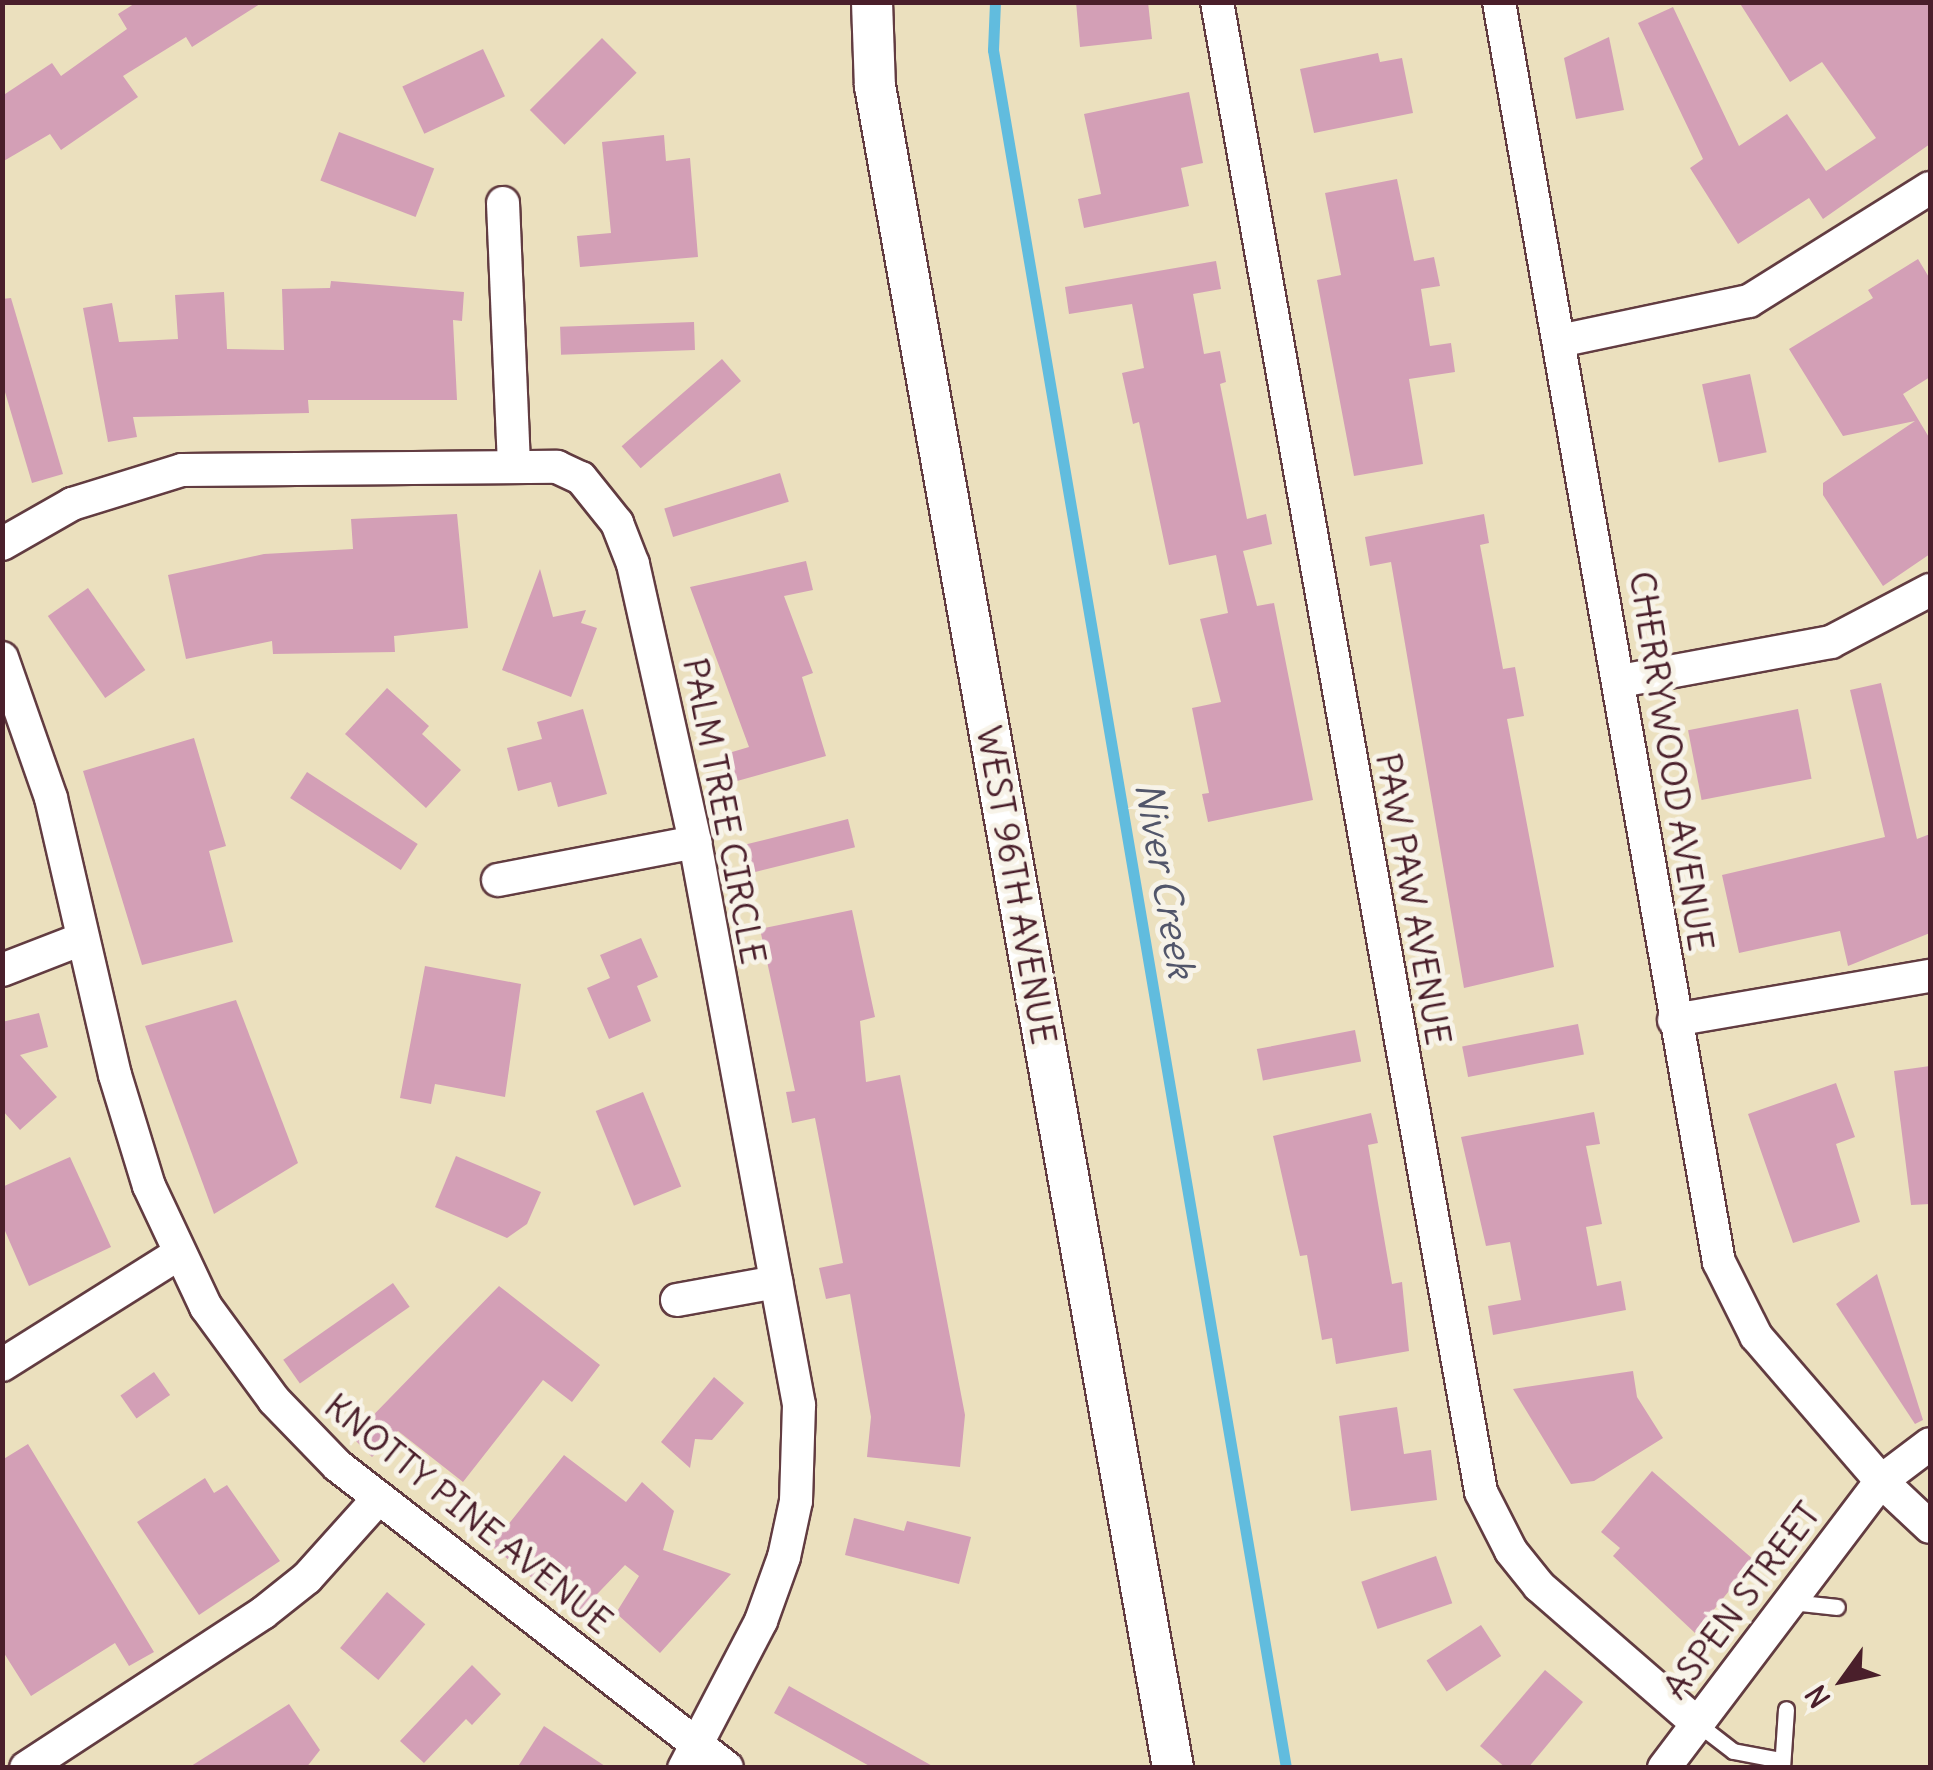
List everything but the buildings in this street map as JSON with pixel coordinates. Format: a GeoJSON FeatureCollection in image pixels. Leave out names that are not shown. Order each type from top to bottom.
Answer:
{"type":"FeatureCollection","features":[{"type":"Feature","properties":{"kind":"street","name":"WEST 96TH AVENUE"},"geometry":{"type":"LineString","coordinates":[[872,2],[875,86],[1173,1768]]}},
{"type":"Feature","properties":{"kind":"street","name":"PAW PAW AVENUE"},"geometry":{"type":"LineString","coordinates":[[1217,2],[1482,1492],[1511,1551],[1539,1586],[1698,1724]]}},
{"type":"Feature","properties":{"kind":"street","name":"CHERRYWOOD AVENUE"},"geometry":{"type":"LineString","coordinates":[[1499,2],[1620,681],[1709,1223],[1739,1310],[1796,1388],[1881,1481],[1930,1527]]}},
{"type":"Feature","properties":{"kind":"street"},"geometry":{"type":"LineString","coordinates":[[1559,341],[1749,301],[1930,188]]}},
{"type":"Feature","properties":{"kind":"street"},"geometry":{"type":"LineString","coordinates":[[503,203],[514,464]]}},
{"type":"Feature","properties":{"kind":"street","name":"PALM TREE CIRCLE"},"geometry":{"type":"LineString","coordinates":[[2,544],[72,504],[182,470],[514,464],[558,467],[581,478],[617,523],[633,564],[695,842],[800,1405],[796,1501],[761,1621],[690,1756]]}},
{"type":"Feature","properties":{"kind":"street"},"geometry":{"type":"LineString","coordinates":[[1620,681],[1830,642],[1930,590]]}},
{"type":"Feature","properties":{"kind":"street","name":"KNOTTY PINE AVENUE"},"geometry":{"type":"LineString","coordinates":[[2,658],[51,798],[115,1075],[177,1255],[274,1400],[378,1499],[690,1756],[727,1768]]}},
{"type":"Feature","properties":{"kind":"street"},"geometry":{"type":"LineString","coordinates":[[498,880],[695,842]]}},
{"type":"Feature","properties":{"kind":"street"},"geometry":{"type":"LineString","coordinates":[[2,970],[82,939]]}},
{"type":"Feature","properties":{"kind":"street"},"geometry":{"type":"LineString","coordinates":[[1674,1020],[1930,976]]}},
{"type":"Feature","properties":{"kind":"street"},"geometry":{"type":"LineString","coordinates":[[2,1366],[177,1255]]}},
{"type":"Feature","properties":{"kind":"street"},"geometry":{"type":"LineString","coordinates":[[677,1300],[776,1282]]}},
{"type":"Feature","properties":{"kind":"street","name":"ASPEN STREET"},"geometry":{"type":"LineString","coordinates":[[1664,1768],[1881,1481],[1930,1444]]}},
{"type":"Feature","properties":{"kind":"street"},"geometry":{"type":"LineString","coordinates":[[26,1768],[263,1613],[307,1578],[378,1499]]}},
{"type":"Feature","properties":{"kind":"lane"},"geometry":{"type":"LineString","coordinates":[[1792,1602],[1837,1606]]}},
{"type":"Feature","properties":{"kind":"lane"},"geometry":{"type":"LineString","coordinates":[[1698,1724],[1733,1752],[1781,1764],[1786,1709]]}},
{"type":"Feature","properties":{"kind":"waterway","name":"Niver Creek"},"geometry":{"type":"LineString","coordinates":[[995,2],[993,50],[1286,1768]]}}]}
